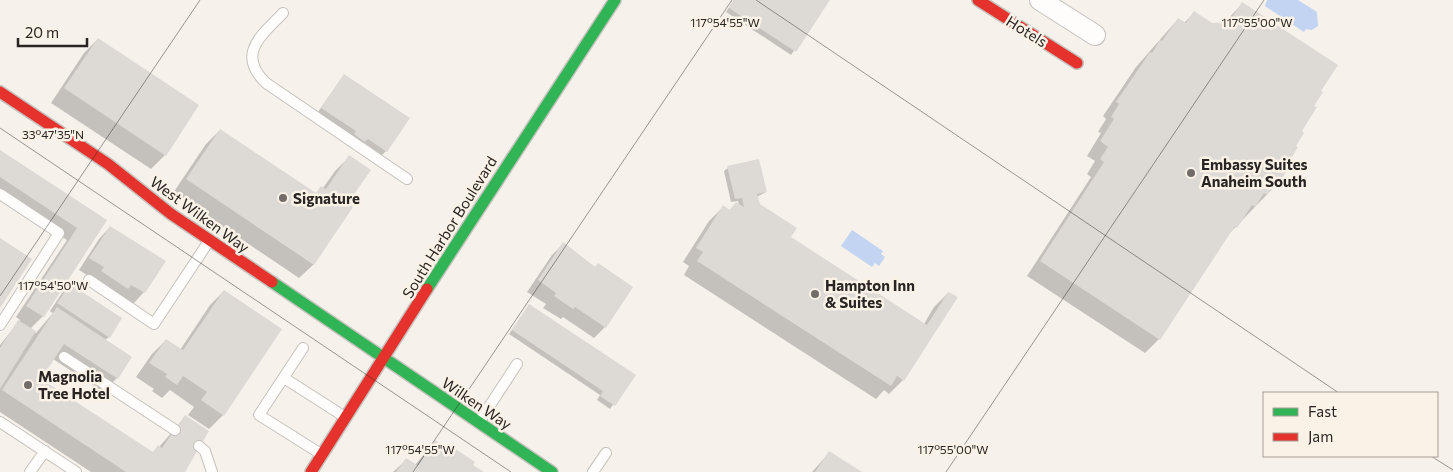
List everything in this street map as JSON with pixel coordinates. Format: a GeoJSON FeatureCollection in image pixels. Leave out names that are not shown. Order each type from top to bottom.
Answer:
{"type":"FeatureCollection","features":[{"type":"Feature","properties":{"kind":"street","name":"South Harbor Boulevard"},"geometry":{"type":"LineString","coordinates":[[311,472],[456,243],[615,0]]}},
{"type":"Feature","properties":{"kind":"street","name":"Hotels"},"geometry":{"type":"LineString","coordinates":[[978,0],[1077,63]]}},
{"type":"Feature","properties":{"kind":"street"},"geometry":{"type":"LineString","coordinates":[[1040,0],[1095,35]]}},
{"type":"Feature","properties":{"kind":"street","name":"West Wilken Way"},"geometry":{"type":"LineString","coordinates":[[0,92],[108,164],[171,214],[384,358]]}},
{"type":"Feature","properties":{"kind":"street","name":"Wilken Way"},"geometry":{"type":"LineString","coordinates":[[384,358],[552,472]]}},
{"type":"Feature","properties":{"kind":"lane"},"geometry":{"type":"LineString","coordinates":[[283,13],[263,34],[253,49],[251,55],[253,69],[266,83],[408,179]]}},
{"type":"Feature","properties":{"kind":"lane"},"geometry":{"type":"LineString","coordinates":[[0,194],[59,233],[0,325]]}},
{"type":"Feature","properties":{"kind":"lane"},"geometry":{"type":"LineString","coordinates":[[89,280],[154,324],[209,240]]}},
{"type":"Feature","properties":{"kind":"lane"},"geometry":{"type":"LineString","coordinates":[[303,348],[259,415],[322,455]]}},
{"type":"Feature","properties":{"kind":"lane"},"geometry":{"type":"LineString","coordinates":[[64,357],[175,430]]}},
{"type":"Feature","properties":{"kind":"lane"},"geometry":{"type":"LineString","coordinates":[[478,422],[517,364]]}},
{"type":"Feature","properties":{"kind":"lane"},"geometry":{"type":"LineString","coordinates":[[284,378],[346,417]]}},
{"type":"Feature","properties":{"kind":"lane"},"geometry":{"type":"LineString","coordinates":[[0,422],[76,472]]}},
{"type":"Feature","properties":{"kind":"lane"},"geometry":{"type":"LineString","coordinates":[[199,446],[205,450],[212,472]]}},
{"type":"Feature","properties":{"kind":"lane"},"geometry":{"type":"LineString","coordinates":[[30,472],[45,451]]}},
{"type":"Feature","properties":{"kind":"lane"},"geometry":{"type":"LineString","coordinates":[[593,472],[606,453]]}},
{"type":"Feature","properties":{"kind":"water"},"geometry":{"type":"Polygon","coordinates":[[[1267,0],[1298,0],[1317,12],[1318,26],[1312,30],[1306,29],[1304,32],[1265,6],[1267,0]]]}},
{"type":"Feature","properties":{"kind":"water"},"geometry":{"type":"Polygon","coordinates":[[[852,230],[883,251],[881,254],[885,257],[879,266],[875,263],[872,267],[841,246],[852,230]]]}},
{"type":"Feature","properties":{"kind":"building"},"geometry":{"type":"Polygon","coordinates":[[[734,0],[830,0],[796,52],[729,8],[734,0]]]}},
{"type":"Feature","properties":{"kind":"building","name":"Embassy Suites Anaheim South"},"geometry":{"type":"Polygon","coordinates":[[[1242,2],[1338,65],[1321,91],[1323,92],[1314,106],[1317,107],[1302,131],[1304,133],[1296,146],[1298,147],[1291,159],[1293,161],[1278,185],[1275,184],[1267,195],[1264,193],[1255,207],[1252,205],[1237,228],[1235,226],[1160,340],[1040,261],[1104,162],[1100,159],[1108,147],[1100,141],[1114,119],[1111,117],[1119,104],[1116,102],[1150,52],[1152,53],[1160,40],[1162,41],[1178,18],[1186,23],[1194,11],[1212,23],[1229,22],[1242,2]]]}},
{"type":"Feature","properties":{"kind":"building"},"geometry":{"type":"Polygon","coordinates":[[[98,38],[199,105],[166,156],[64,88],[98,38]]]}},
{"type":"Feature","properties":{"kind":"building"},"geometry":{"type":"Polygon","coordinates":[[[344,74],[410,118],[387,152],[368,139],[365,142],[354,134],[356,131],[321,108],[344,74]]]}},
{"type":"Feature","properties":{"kind":"building","name":"Signature"},"geometry":{"type":"Polygon","coordinates":[[[220,129],[316,193],[321,186],[326,189],[349,155],[371,170],[348,203],[353,207],[314,265],[186,179],[220,129]]]}},
{"type":"Feature","properties":{"kind":"building"},"geometry":{"type":"Polygon","coordinates":[[[0,150],[107,220],[44,317],[26,306],[77,228],[0,177],[0,150]]]}},
{"type":"Feature","properties":{"kind":"building","name":"Hampton Inn & Suites"},"geometry":{"type":"Polygon","coordinates":[[[759,159],[767,192],[757,194],[760,204],[797,228],[791,237],[927,325],[948,292],[958,297],[904,381],[897,376],[891,386],[697,261],[703,252],[696,248],[723,205],[730,210],[736,202],[744,207],[742,198],[735,199],[727,166],[759,159]]]}},
{"type":"Feature","properties":{"kind":"building"},"geometry":{"type":"Polygon","coordinates":[[[110,226],[166,261],[145,293],[131,285],[128,289],[101,271],[104,267],[89,258],[110,226]]]}},
{"type":"Feature","properties":{"kind":"building"},"geometry":{"type":"Polygon","coordinates":[[[0,238],[32,259],[0,308],[0,238]]]}},
{"type":"Feature","properties":{"kind":"building"},"geometry":{"type":"Polygon","coordinates":[[[563,242],[595,267],[598,263],[633,287],[606,328],[575,307],[573,309],[554,296],[556,293],[538,280],[563,242]]]}},
{"type":"Feature","properties":{"kind":"building"},"geometry":{"type":"Polygon","coordinates":[[[70,284],[122,318],[110,338],[57,303],[70,284]]]}},
{"type":"Feature","properties":{"kind":"building"},"geometry":{"type":"Polygon","coordinates":[[[224,290],[282,329],[224,416],[201,400],[207,392],[183,376],[177,385],[165,377],[167,374],[149,363],[166,339],[183,350],[224,290]]]}},
{"type":"Feature","properties":{"kind":"building"},"geometry":{"type":"Polygon","coordinates":[[[529,304],[636,375],[615,406],[600,396],[603,391],[512,330],[529,304]]]}},
{"type":"Feature","properties":{"kind":"building","name":"Magnolia Tree Hotel"},"geometry":{"type":"Polygon","coordinates":[[[57,307],[132,357],[118,379],[64,344],[41,379],[153,452],[158,445],[162,448],[185,415],[209,431],[185,472],[126,472],[2,390],[57,307]]]}},
{"type":"Feature","properties":{"kind":"building"},"geometry":{"type":"Polygon","coordinates":[[[18,320],[36,331],[0,389],[0,348],[18,320]]]}},
{"type":"Feature","properties":{"kind":"building"},"geometry":{"type":"Polygon","coordinates":[[[435,440],[449,449],[451,446],[475,462],[473,465],[484,472],[396,472],[406,458],[418,466],[435,440]]]}},
{"type":"Feature","properties":{"kind":"building"},"geometry":{"type":"Polygon","coordinates":[[[829,451],[862,472],[815,472],[829,451]]]}},
{"type":"Feature","properties":{"kind":"traffic: fast"},"geometry":{"type":"LineString","coordinates":[[427,289],[615,0]]}},
{"type":"Feature","properties":{"kind":"traffic: fast"},"geometry":{"type":"LineString","coordinates":[[272,282],[552,472]]}},
{"type":"Feature","properties":{"kind":"traffic: jam"},"geometry":{"type":"LineString","coordinates":[[978,0],[1077,63]]}},
{"type":"Feature","properties":{"kind":"traffic: jam"},"geometry":{"type":"LineString","coordinates":[[0,92],[108,164],[171,214],[272,282]]}},
{"type":"Feature","properties":{"kind":"traffic: jam"},"geometry":{"type":"LineString","coordinates":[[311,472],[427,289]]}},
{"type":"Feature","properties":{"kind":"place","name":"Embassy Suites Anaheim South"},"geometry":{"type":"Point","coordinates":[1191,173]}},
{"type":"Feature","properties":{"kind":"place","name":"Signature"},"geometry":{"type":"Point","coordinates":[283,198]}},
{"type":"Feature","properties":{"kind":"place","name":"Hampton Inn & Suites"},"geometry":{"type":"Point","coordinates":[815,294]}},
{"type":"Feature","properties":{"kind":"place","name":"Magnolia Tree Hotel"},"geometry":{"type":"Point","coordinates":[28,385]}}]}
